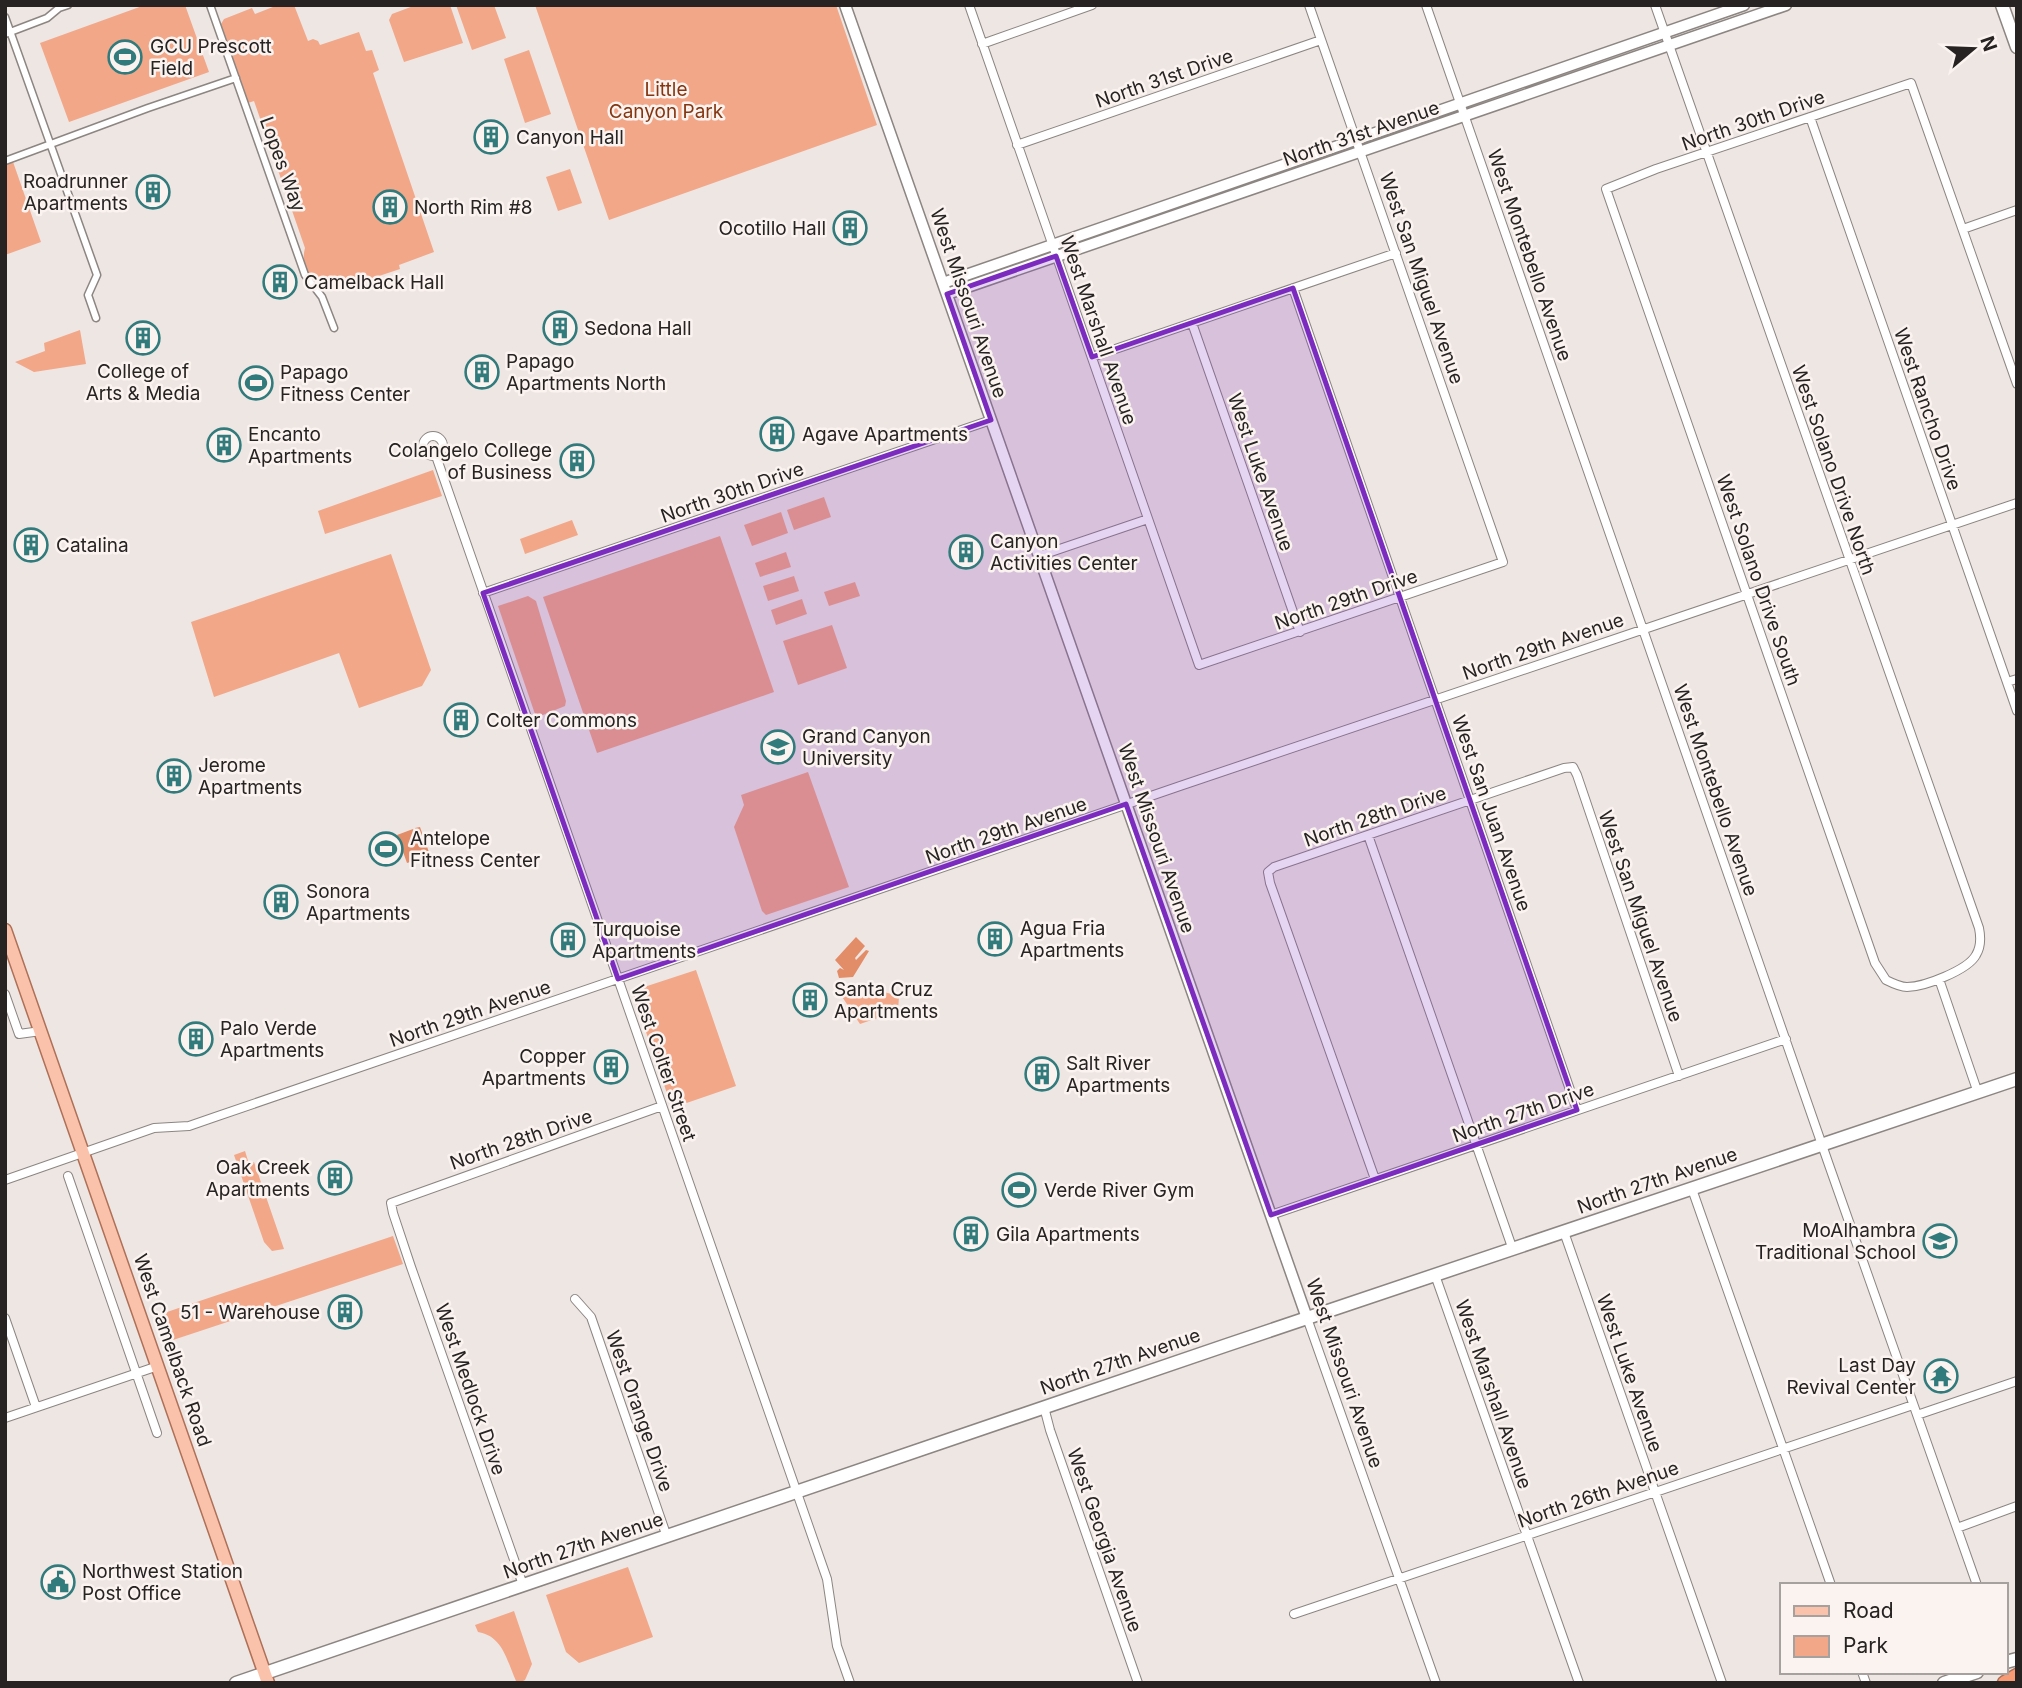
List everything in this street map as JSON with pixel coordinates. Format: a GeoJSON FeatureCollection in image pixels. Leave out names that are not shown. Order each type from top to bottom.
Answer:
{"type":"FeatureCollection","features":[{"type":"Feature","properties":{"kind":"highway"},"geometry":{"type":"LineString","coordinates":[[2007,1683],[2017,1678]]}},
{"type":"Feature","properties":{"kind":"main road"},"geometry":{"type":"LineString","coordinates":[[2002,5],[2017,47]]}},
{"type":"Feature","properties":{"kind":"main road","name":"West Camelback Road"},"geometry":{"type":"LineString","coordinates":[[5,930],[266,1678]]}},
{"type":"Feature","properties":{"kind":"main road","name":"North 27th Avenue"},"geometry":{"type":"LineString","coordinates":[[236,1683],[266,1678],[523,1586],[1044,1407],[2017,1079]]}},
{"type":"Feature","properties":{"kind":"main road"},"geometry":{"type":"LineString","coordinates":[[1944,1683],[1971,1674]]}},
{"type":"Feature","properties":{"kind":"street"},"geometry":{"type":"LineString","coordinates":[[8,33],[47,18],[68,5]]}},
{"type":"Feature","properties":{"kind":"street","name":"Lopes Way"},"geometry":{"type":"LineString","coordinates":[[209,5],[305,275],[323,297],[334,328]]}},
{"type":"Feature","properties":{"kind":"street","name":"West Missouri Avenue"},"geometry":{"type":"LineString","coordinates":[[845,5],[1436,1683]]}},
{"type":"Feature","properties":{"kind":"street","name":"West Marshall Avenue"},"geometry":{"type":"LineString","coordinates":[[969,5],[1199,665]]}},
{"type":"Feature","properties":{"kind":"street"},"geometry":{"type":"LineString","coordinates":[[982,44],[1092,5]]}},
{"type":"Feature","properties":{"kind":"street","name":"West San Miguel Avenue"},"geometry":{"type":"LineString","coordinates":[[1309,5],[1503,562]]}},
{"type":"Feature","properties":{"kind":"street","name":"West Montebello Avenue"},"geometry":{"type":"LineString","coordinates":[[1426,5],[1976,1583]]}},
{"type":"Feature","properties":{"kind":"street","name":"West Solano Drive North"},"geometry":{"type":"LineString","coordinates":[[1655,5],[1979,929],[1980,945],[1977,955],[1969,964],[1939,979]]}},
{"type":"Feature","properties":{"kind":"street","name":"North 31st Avenue"},"geometry":{"type":"LineString","coordinates":[[945,288],[1214,195],[1357,140],[1744,5]]}},
{"type":"Feature","properties":{"kind":"street","name":"North 31st Avenue"},"geometry":{"type":"LineString","coordinates":[[1214,195],[1361,152],[1786,5]]}},
{"type":"Feature","properties":{"kind":"street"},"geometry":{"type":"LineString","coordinates":[[5,17],[8,33],[97,275],[88,295],[96,318]]}},
{"type":"Feature","properties":{"kind":"street","name":"North 31st Drive"},"geometry":{"type":"LineString","coordinates":[[1017,145],[1321,40]]}},
{"type":"Feature","properties":{"kind":"street"},"geometry":{"type":"LineString","coordinates":[[5,161],[110,121],[236,78]]}},
{"type":"Feature","properties":{"kind":"street","name":"North 30th Drive"},"geometry":{"type":"LineString","coordinates":[[1606,189],[1615,183],[1911,83],[1963,229]]}},
{"type":"Feature","properties":{"kind":"street","name":"West Rancho Drive"},"geometry":{"type":"LineString","coordinates":[[1810,117],[2017,711]]}},
{"type":"Feature","properties":{"kind":"street","name":"West Solano Drive South"},"geometry":{"type":"LineString","coordinates":[[1606,189],[1875,963],[1886,980],[1908,987],[1939,979]]}},
{"type":"Feature","properties":{"kind":"street"},"geometry":{"type":"LineString","coordinates":[[2017,210],[1963,229],[2017,384]]}},
{"type":"Feature","properties":{"kind":"street"},"geometry":{"type":"LineString","coordinates":[[1092,357],[1396,253]]}},
{"type":"Feature","properties":{"kind":"street","name":"West San Juan Avenue"},"geometry":{"type":"LineString","coordinates":[[1293,288],[1399,598],[1472,799],[1577,1110]]}},
{"type":"Feature","properties":{"kind":"street","name":"West Luke Avenue"},"geometry":{"type":"LineString","coordinates":[[1192,323],[1300,632]]}},
{"type":"Feature","properties":{"kind":"street","name":"North 30th Drive"},"geometry":{"type":"LineString","coordinates":[[483,593],[991,420]]}},
{"type":"Feature","properties":{"kind":"street","name":"West Colter Street"},"geometry":{"type":"LineString","coordinates":[[436,456],[827,1579],[837,1646],[850,1683]]}},
{"type":"Feature","properties":{"kind":"street","name":"North 29th Avenue"},"geometry":{"type":"LineString","coordinates":[[5,1180],[154,1128],[196,1123],[1126,804],[2017,503]]}},
{"type":"Feature","properties":{"kind":"street"},"geometry":{"type":"LineString","coordinates":[[1039,556],[1148,519]]}},
{"type":"Feature","properties":{"kind":"street","name":"North 29th Drive"},"geometry":{"type":"LineString","coordinates":[[1199,665],[1503,562]]}},
{"type":"Feature","properties":{"kind":"street"},"geometry":{"type":"LineString","coordinates":[[2007,682],[2017,679]]}},
{"type":"Feature","properties":{"kind":"street","name":"West San Miguel Avenue"},"geometry":{"type":"LineString","coordinates":[[1573,767],[1679,1076]]}},
{"type":"Feature","properties":{"kind":"street","name":"North 28th Drive"},"geometry":{"type":"LineString","coordinates":[[1375,1179],[1268,872],[1274,867],[1573,767]]}},
{"type":"Feature","properties":{"kind":"street"},"geometry":{"type":"LineString","coordinates":[[1368,835],[1513,1250]]}},
{"type":"Feature","properties":{"kind":"street"},"geometry":{"type":"LineString","coordinates":[[1939,979],[1978,1093]]}},
{"type":"Feature","properties":{"kind":"street"},"geometry":{"type":"LineString","coordinates":[[5,994],[19,1034],[41,1031]]}},
{"type":"Feature","properties":{"kind":"street","name":"North 27th Drive"},"geometry":{"type":"LineString","coordinates":[[1271,1215],[1786,1039]]}},
{"type":"Feature","properties":{"kind":"street","name":"North 28th Drive"},"geometry":{"type":"LineString","coordinates":[[391,1203],[662,1106]]}},
{"type":"Feature","properties":{"kind":"street"},"geometry":{"type":"LineString","coordinates":[[68,1176],[156,1433]]}},
{"type":"Feature","properties":{"kind":"street"},"geometry":{"type":"LineString","coordinates":[[1692,1189],[1830,1583]]}},
{"type":"Feature","properties":{"kind":"street","name":"West Medlock Drive"},"geometry":{"type":"LineString","coordinates":[[391,1203],[523,1586]]}},
{"type":"Feature","properties":{"kind":"street","name":"West Luke Avenue"},"geometry":{"type":"LineString","coordinates":[[1564,1232],[1722,1683]]}},
{"type":"Feature","properties":{"kind":"street","name":"West Marshall Avenue"},"geometry":{"type":"LineString","coordinates":[[1435,1275],[1579,1683]]}},
{"type":"Feature","properties":{"kind":"street","name":"West Orange Drive"},"geometry":{"type":"LineString","coordinates":[[575,1299],[591,1317],[667,1537]]}},
{"type":"Feature","properties":{"kind":"street"},"geometry":{"type":"LineString","coordinates":[[5,1318],[36,1407]]}},
{"type":"Feature","properties":{"kind":"street"},"geometry":{"type":"LineString","coordinates":[[5,1418],[158,1366]]}},
{"type":"Feature","properties":{"kind":"street"},"geometry":{"type":"LineString","coordinates":[[1917,1415],[2017,1381]]}},
{"type":"Feature","properties":{"kind":"street","name":"North 26th Avenue"},"geometry":{"type":"LineString","coordinates":[[1294,1614],[1913,1405]]}},
{"type":"Feature","properties":{"kind":"street","name":"West Georgia Avenue"},"geometry":{"type":"LineString","coordinates":[[1044,1407],[1138,1683]]}},
{"type":"Feature","properties":{"kind":"street"},"geometry":{"type":"LineString","coordinates":[[1957,1528],[2017,1506]]}},
{"type":"Feature","properties":{"kind":"highlighted area"},"geometry":{"type":"Polygon","coordinates":[[[1056,256],[1092,357],[1293,288],[1577,1110],[1271,1215],[1126,804],[618,979],[483,593],[991,420],[947,294],[1056,256]]]}},
{"type":"Feature","properties":{"kind":"green space","name":"GCU Prescott Field"},"geometry":{"type":"Polygon","coordinates":[[[145,5],[185,5],[209,72],[69,122],[40,43],[145,5]]]}},
{"type":"Feature","properties":{"kind":"green space"},"geometry":{"type":"Polygon","coordinates":[[[278,5],[294,5],[308,41],[313,39],[320,45],[359,32],[366,51],[372,50],[379,70],[373,73],[434,252],[399,265],[400,269],[340,289],[339,286],[323,291],[311,277],[305,266],[305,248],[254,101],[248,103],[221,24],[224,19],[252,8],[255,14],[278,5]]]}},
{"type":"Feature","properties":{"kind":"green space"},"geometry":{"type":"Polygon","coordinates":[[[416,5],[450,5],[463,43],[404,62],[389,20],[392,14],[416,5]]]}},
{"type":"Feature","properties":{"kind":"green space"},"geometry":{"type":"Polygon","coordinates":[[[456,5],[494,5],[506,38],[472,50],[456,5]]]}},
{"type":"Feature","properties":{"kind":"green space","name":"Little Canyon Park"},"geometry":{"type":"Polygon","coordinates":[[[535,5],[836,5],[877,125],[609,220],[535,5]]]}},
{"type":"Feature","properties":{"kind":"green space"},"geometry":{"type":"Polygon","coordinates":[[[529,50],[551,114],[525,123],[504,59],[529,50]]]}},
{"type":"Feature","properties":{"kind":"green space"},"geometry":{"type":"Polygon","coordinates":[[[12,159],[41,242],[5,255],[5,161],[12,159]]]}},
{"type":"Feature","properties":{"kind":"green space"},"geometry":{"type":"Polygon","coordinates":[[[570,169],[582,203],[558,211],[546,177],[570,169]]]}},
{"type":"Feature","properties":{"kind":"green space"},"geometry":{"type":"Polygon","coordinates":[[[80,330],[86,364],[34,372],[15,362],[45,351],[44,343],[80,330]]]}},
{"type":"Feature","properties":{"kind":"green space"},"geometry":{"type":"Polygon","coordinates":[[[433,470],[442,496],[325,534],[318,511],[433,470]]]}},
{"type":"Feature","properties":{"kind":"green space"},"geometry":{"type":"Polygon","coordinates":[[[824,497],[831,517],[794,530],[787,510],[824,497]]]}},
{"type":"Feature","properties":{"kind":"green space"},"geometry":{"type":"Polygon","coordinates":[[[781,512],[788,533],[752,546],[744,525],[781,512]]]}},
{"type":"Feature","properties":{"kind":"green space"},"geometry":{"type":"Polygon","coordinates":[[[572,520],[578,535],[525,554],[520,539],[572,520]]]}},
{"type":"Feature","properties":{"kind":"green space"},"geometry":{"type":"Polygon","coordinates":[[[720,536],[774,692],[597,753],[543,597],[720,536]]]}},
{"type":"Feature","properties":{"kind":"green space"},"geometry":{"type":"Polygon","coordinates":[[[786,552],[791,567],[760,577],[755,563],[786,552]]]}},
{"type":"Feature","properties":{"kind":"green space"},"geometry":{"type":"Polygon","coordinates":[[[391,554],[431,670],[422,686],[359,708],[339,653],[214,697],[191,622],[391,554]]]}},
{"type":"Feature","properties":{"kind":"green space"},"geometry":{"type":"Polygon","coordinates":[[[794,576],[799,591],[768,601],[763,586],[794,576]]]}},
{"type":"Feature","properties":{"kind":"green space"},"geometry":{"type":"Polygon","coordinates":[[[855,582],[860,596],[829,606],[824,592],[855,582]]]}},
{"type":"Feature","properties":{"kind":"green space"},"geometry":{"type":"Polygon","coordinates":[[[528,596],[536,601],[566,701],[565,706],[538,717],[498,606],[528,596]]]}},
{"type":"Feature","properties":{"kind":"green space"},"geometry":{"type":"Polygon","coordinates":[[[802,599],[807,614],[776,625],[771,610],[802,599]]]}},
{"type":"Feature","properties":{"kind":"green space"},"geometry":{"type":"Polygon","coordinates":[[[832,625],[847,668],[798,685],[783,641],[832,625]]]}},
{"type":"Feature","properties":{"kind":"green space"},"geometry":{"type":"Polygon","coordinates":[[[808,772],[849,887],[766,915],[762,911],[734,827],[744,805],[741,795],[808,772]]]}},
{"type":"Feature","properties":{"kind":"green space"},"geometry":{"type":"Polygon","coordinates":[[[696,970],[736,1086],[672,1108],[632,991],[696,970]]]}},
{"type":"Feature","properties":{"kind":"green space"},"geometry":{"type":"Polygon","coordinates":[[[835,986],[865,987],[899,996],[898,1011],[860,1024],[835,986]]]}},
{"type":"Feature","properties":{"kind":"green space"},"geometry":{"type":"Polygon","coordinates":[[[245,1151],[249,1164],[254,1162],[284,1249],[272,1251],[264,1242],[234,1155],[245,1151]]]}},
{"type":"Feature","properties":{"kind":"green space"},"geometry":{"type":"Polygon","coordinates":[[[393,1236],[403,1264],[173,1340],[164,1313],[393,1236]]]}},
{"type":"Feature","properties":{"kind":"green space"},"geometry":{"type":"Polygon","coordinates":[[[628,1567],[653,1637],[579,1663],[566,1652],[546,1595],[628,1567]]]}},
{"type":"Feature","properties":{"kind":"green space"},"geometry":{"type":"Polygon","coordinates":[[[514,1611],[532,1664],[525,1680],[521,1682],[516,1681],[499,1644],[486,1634],[478,1632],[475,1625],[514,1611]]]}},
{"type":"Feature","properties":{"kind":"shaded area"},"geometry":{"type":"Polygon","coordinates":[[[420,827],[430,855],[425,857],[421,849],[423,858],[407,863],[397,835],[413,829],[417,836],[415,828],[420,827]]]}},
{"type":"Feature","properties":{"kind":"shaded area"},"geometry":{"type":"Polygon","coordinates":[[[856,937],[865,946],[856,960],[866,950],[869,951],[853,977],[839,978],[837,971],[840,968],[844,970],[835,960],[856,937]]]}},
{"type":"Feature","properties":{"kind":"place","name":"GCU Prescott Field"},"geometry":{"type":"Point","coordinates":[125,57]}},
{"type":"Feature","properties":{"kind":"place","name":"Canyon Hall"},"geometry":{"type":"Point","coordinates":[491,137]}},
{"type":"Feature","properties":{"kind":"place","name":"Roadrunner Apartments"},"geometry":{"type":"Point","coordinates":[153,192]}},
{"type":"Feature","properties":{"kind":"place","name":"North Rim #8"},"geometry":{"type":"Point","coordinates":[390,207]}},
{"type":"Feature","properties":{"kind":"place","name":"Ocotillo Hall"},"geometry":{"type":"Point","coordinates":[850,228]}},
{"type":"Feature","properties":{"kind":"place","name":"Camelback Hall"},"geometry":{"type":"Point","coordinates":[280,282]}},
{"type":"Feature","properties":{"kind":"place","name":"Sedona Hall"},"geometry":{"type":"Point","coordinates":[560,328]}},
{"type":"Feature","properties":{"kind":"place","name":"College of Arts & Media"},"geometry":{"type":"Point","coordinates":[143,338]}},
{"type":"Feature","properties":{"kind":"place","name":"Papago Apartments North"},"geometry":{"type":"Point","coordinates":[482,372]}},
{"type":"Feature","properties":{"kind":"place","name":"Papago Fitness Center"},"geometry":{"type":"Point","coordinates":[256,383]}},
{"type":"Feature","properties":{"kind":"place","name":"Agave Apartments"},"geometry":{"type":"Point","coordinates":[777,434]}},
{"type":"Feature","properties":{"kind":"place","name":"Encanto Apartments"},"geometry":{"type":"Point","coordinates":[224,445]}},
{"type":"Feature","properties":{"kind":"place","name":"Colangelo College of Business"},"geometry":{"type":"Point","coordinates":[577,461]}},
{"type":"Feature","properties":{"kind":"place","name":"Catalina"},"geometry":{"type":"Point","coordinates":[31,545]}},
{"type":"Feature","properties":{"kind":"place","name":"Canyon Activities Center"},"geometry":{"type":"Point","coordinates":[966,552]}},
{"type":"Feature","properties":{"kind":"place","name":"Colter Commons"},"geometry":{"type":"Point","coordinates":[461,720]}},
{"type":"Feature","properties":{"kind":"place","name":"Grand Canyon University"},"geometry":{"type":"Point","coordinates":[778,747]}},
{"type":"Feature","properties":{"kind":"place","name":"Jerome Apartments"},"geometry":{"type":"Point","coordinates":[174,776]}},
{"type":"Feature","properties":{"kind":"place","name":"Antelope Fitness Center"},"geometry":{"type":"Point","coordinates":[386,849]}},
{"type":"Feature","properties":{"kind":"place","name":"Sonora Apartments"},"geometry":{"type":"Point","coordinates":[281,902]}},
{"type":"Feature","properties":{"kind":"place","name":"Agua Fria Apartments"},"geometry":{"type":"Point","coordinates":[995,939]}},
{"type":"Feature","properties":{"kind":"place","name":"Turquoise Apartments"},"geometry":{"type":"Point","coordinates":[568,940]}},
{"type":"Feature","properties":{"kind":"place","name":"Santa Cruz Apartments"},"geometry":{"type":"Point","coordinates":[810,1000]}},
{"type":"Feature","properties":{"kind":"place","name":"Palo Verde Apartments"},"geometry":{"type":"Point","coordinates":[196,1039]}},
{"type":"Feature","properties":{"kind":"place","name":"Copper Apartments"},"geometry":{"type":"Point","coordinates":[611,1067]}},
{"type":"Feature","properties":{"kind":"place","name":"Salt River Apartments"},"geometry":{"type":"Point","coordinates":[1042,1074]}},
{"type":"Feature","properties":{"kind":"place","name":"Oak Creek Apartments"},"geometry":{"type":"Point","coordinates":[335,1178]}},
{"type":"Feature","properties":{"kind":"place","name":"Verde River Gym"},"geometry":{"type":"Point","coordinates":[1019,1190]}},
{"type":"Feature","properties":{"kind":"place","name":"Gila Apartments"},"geometry":{"type":"Point","coordinates":[971,1234]}},
{"type":"Feature","properties":{"kind":"place","name":"MoAlhambra Traditional School"},"geometry":{"type":"Point","coordinates":[1940,1241]}},
{"type":"Feature","properties":{"kind":"place","name":"51 - Warehouse"},"geometry":{"type":"Point","coordinates":[345,1312]}},
{"type":"Feature","properties":{"kind":"place","name":"Last Day Revival Center"},"geometry":{"type":"Point","coordinates":[1941,1376]}},
{"type":"Feature","properties":{"kind":"place","name":"Northwest Station Post Office"},"geometry":{"type":"Point","coordinates":[58,1582]}}]}
